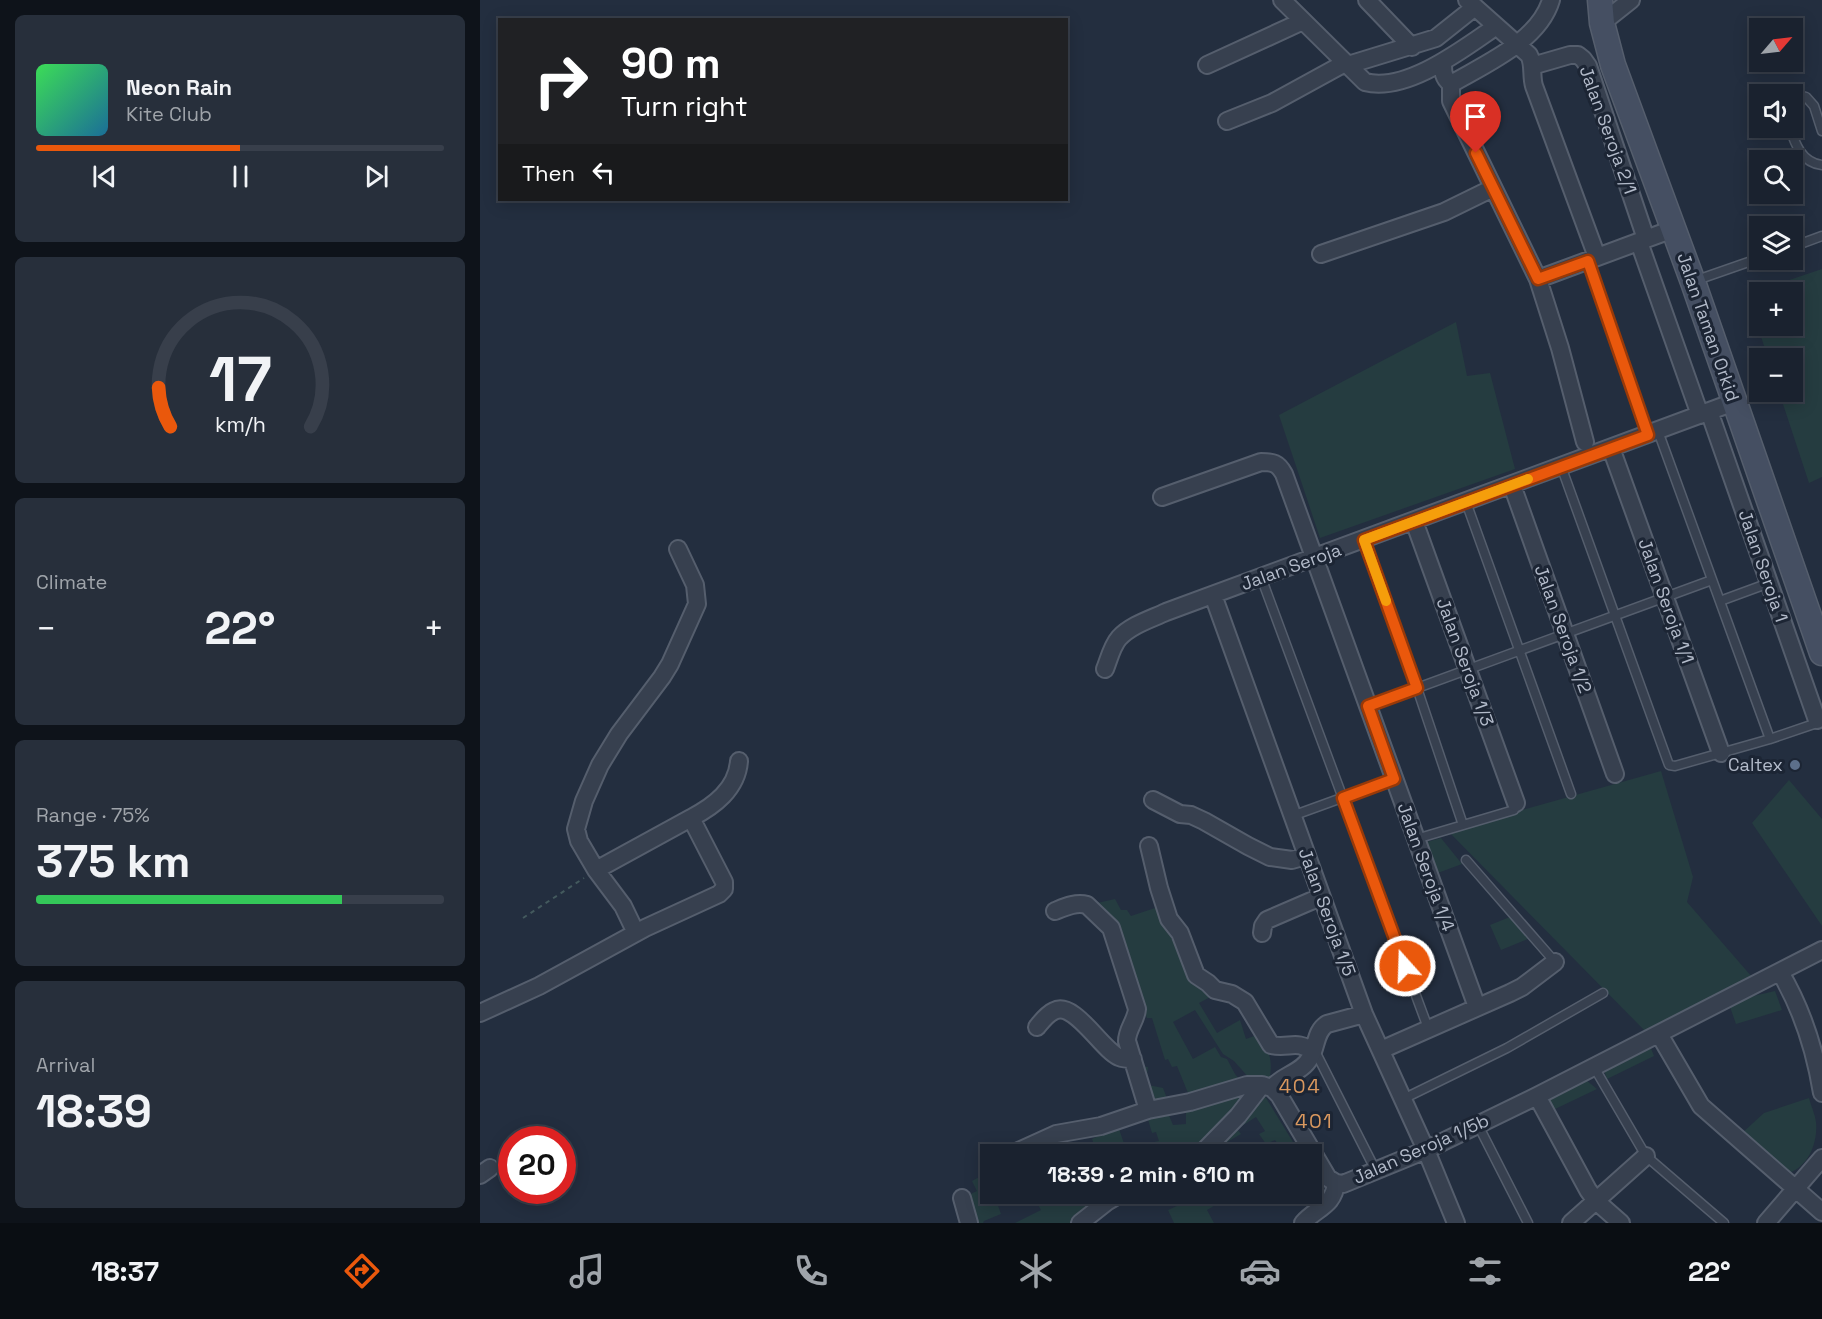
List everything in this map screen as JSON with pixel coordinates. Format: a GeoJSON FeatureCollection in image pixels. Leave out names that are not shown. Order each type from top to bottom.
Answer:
{"type":"FeatureCollection","features":[{"type":"Feature","properties":{"kind":"main road","name":"Jalan Taman Orkid"},"geometry":{"type":"LineString","coordinates":[[1601,11],[1613,65],[1693,282],[1822,653]]}},
{"type":"Feature","properties":{"kind":"street"},"geometry":{"type":"LineString","coordinates":[[1282,0],[1365,82],[1375,85],[1402,80],[1446,60],[1495,27]]}},
{"type":"Feature","properties":{"kind":"street"},"geometry":{"type":"LineString","coordinates":[[1367,0],[1412,47]]}},
{"type":"Feature","properties":{"kind":"street"},"geometry":{"type":"LineString","coordinates":[[1451,84],[1517,44],[1537,25],[1551,0]]}},
{"type":"Feature","properties":{"kind":"street"},"geometry":{"type":"LineString","coordinates":[[1601,11],[1631,0]]}},
{"type":"Feature","properties":{"kind":"street"},"geometry":{"type":"LineString","coordinates":[[1227,121],[1272,104],[1347,64],[1412,47],[1436,38],[1471,3],[1532,60],[1534,86],[1593,259]]}},
{"type":"Feature","properties":{"kind":"street"},"geometry":{"type":"LineString","coordinates":[[1207,65],[1303,21]]}},
{"type":"Feature","properties":{"kind":"street"},"geometry":{"type":"LineString","coordinates":[[1436,38],[1446,60],[1443,75],[1451,84]]}},
{"type":"Feature","properties":{"kind":"street","name":"Jalan Seroja 2/1"},"geometry":{"type":"LineString","coordinates":[[1532,66],[1570,55],[1578,55],[1588,66],[1643,240],[1705,413]]}},
{"type":"Feature","properties":{"kind":"street"},"geometry":{"type":"LineString","coordinates":[[1451,84],[1451,101],[1538,279],[1557,337],[1586,442]]}},
{"type":"Feature","properties":{"kind":"street"},"geometry":{"type":"LineString","coordinates":[[1321,254],[1444,212],[1493,188]]}},
{"type":"Feature","properties":{"kind":"street"},"geometry":{"type":"LineString","coordinates":[[1538,279],[1673,229]]}},
{"type":"Feature","properties":{"kind":"street","name":"Jalan Seroja"},"geometry":{"type":"LineString","coordinates":[[1104,669],[1115,644],[1125,633],[1166,612],[1734,402]]}},
{"type":"Feature","properties":{"kind":"street","name":"Jalan Seroja 1"},"geometry":{"type":"LineString","coordinates":[[1705,413],[1769,583],[1817,720]]}},
{"type":"Feature","properties":{"kind":"street","name":"Jalan Seroja 1/1"},"geometry":{"type":"LineString","coordinates":[[1611,448],[1721,753]]}},
{"type":"Feature","properties":{"kind":"street","name":"Jalan Seroja 1/4"},"geometry":{"type":"LineString","coordinates":[[1162,497],[1261,462],[1273,462],[1280,466],[1477,1007]]}},
{"type":"Feature","properties":{"kind":"street","name":"Jalan Seroja 1/2"},"geometry":{"type":"LineString","coordinates":[[1512,485],[1615,774]]}},
{"type":"Feature","properties":{"kind":"street","name":"Jalan Seroja 1/3"},"geometry":{"type":"LineString","coordinates":[[1414,521],[1516,803]]}},
{"type":"Feature","properties":{"kind":"street"},"geometry":{"type":"LineString","coordinates":[[636,933],[623,906],[596,870],[576,829],[584,801],[607,752],[670,664],[697,604],[695,585],[678,549]]}},
{"type":"Feature","properties":{"kind":"street","name":"Jalan Seroja 1/5"},"geometry":{"type":"LineString","coordinates":[[1214,595],[1364,1014],[1426,1150],[1456,1223]]}},
{"type":"Feature","properties":{"kind":"street"},"geometry":{"type":"LineString","coordinates":[[596,870],[670,828],[691,819],[721,798],[738,770],[739,761]]}},
{"type":"Feature","properties":{"kind":"street"},"geometry":{"type":"LineString","coordinates":[[1153,800],[1180,814],[1191,815],[1204,821],[1270,857],[1292,860],[1306,856]]}},
{"type":"Feature","properties":{"kind":"street"},"geometry":{"type":"LineString","coordinates":[[480,1013],[539,986],[636,933],[719,894],[724,889],[724,882],[691,819]]}},
{"type":"Feature","properties":{"kind":"street"},"geometry":{"type":"LineString","coordinates":[[1149,846],[1169,919],[1180,933],[1196,975],[1215,990],[1232,994],[1245,1002],[1271,1045],[1287,1047],[1298,1044],[1314,1050]]}},
{"type":"Feature","properties":{"kind":"street"},"geometry":{"type":"LineString","coordinates":[[1262,933],[1267,920],[1321,898]]}},
{"type":"Feature","properties":{"kind":"street"},"geometry":{"type":"LineString","coordinates":[[1055,911],[1072,905],[1087,905],[1111,928],[1137,1009],[1137,1017],[1127,1034],[1127,1041],[1148,1110]]}},
{"type":"Feature","properties":{"kind":"street","name":"Jalan Seroja 1/5b"},"geometry":{"type":"LineString","coordinates":[[1267,1087],[1279,1095],[1328,1178],[1343,1184],[1426,1150],[1478,1125],[1822,950]]}},
{"type":"Feature","properties":{"kind":"street"},"geometry":{"type":"LineString","coordinates":[[1381,1050],[1522,987],[1555,962]]}},
{"type":"Feature","properties":{"kind":"street"},"geometry":{"type":"LineString","coordinates":[[1780,972],[1797,1001],[1814,1054],[1822,1093]]}},
{"type":"Feature","properties":{"kind":"street"},"geometry":{"type":"LineString","coordinates":[[1037,1027],[1054,1010],[1062,1008],[1071,1012],[1113,1054],[1122,1059],[1133,1059]]}},
{"type":"Feature","properties":{"kind":"street"},"geometry":{"type":"LineString","coordinates":[[1211,1144],[1267,1087],[1310,1060],[1322,1027],[1364,1014]]}},
{"type":"Feature","properties":{"kind":"street"},"geometry":{"type":"LineString","coordinates":[[1659,1034],[1701,1106],[1822,1212]]}},
{"type":"Feature","properties":{"kind":"street"},"geometry":{"type":"LineString","coordinates":[[1034,1144],[1056,1134],[1101,1126],[1148,1110],[1190,1102],[1247,1084],[1267,1087]]}},
{"type":"Feature","properties":{"kind":"street"},"geometry":{"type":"LineString","coordinates":[[1537,1096],[1588,1190],[1596,1201],[1621,1223]]}},
{"type":"Feature","properties":{"kind":"street"},"geometry":{"type":"LineString","coordinates":[[1571,1223],[1646,1156]]}},
{"type":"Feature","properties":{"kind":"street"},"geometry":{"type":"LineString","coordinates":[[1767,1223],[1822,1158]]}},
{"type":"Feature","properties":{"kind":"street"},"geometry":{"type":"LineString","coordinates":[[1303,1223],[1329,1201],[1335,1193],[1336,1183]]}},
{"type":"Feature","properties":{"kind":"street"},"geometry":{"type":"LineString","coordinates":[[962,1198],[969,1223]]}},
{"type":"Feature","properties":{"kind":"street"},"geometry":{"type":"LineString","coordinates":[[1080,1223],[1104,1204]]}},
{"type":"Feature","properties":{"kind":"lane"},"geometry":{"type":"LineString","coordinates":[[1803,96],[1814,106],[1822,130]]}},
{"type":"Feature","properties":{"kind":"lane"},"geometry":{"type":"LineString","coordinates":[[1793,138],[1802,155],[1812,164],[1822,165]]}},
{"type":"Feature","properties":{"kind":"lane"},"geometry":{"type":"LineString","coordinates":[[1803,243],[1822,236]]}},
{"type":"Feature","properties":{"kind":"lane"},"geometry":{"type":"LineString","coordinates":[[1593,259],[1653,433],[1712,580],[1770,739]]}},
{"type":"Feature","properties":{"kind":"lane"},"geometry":{"type":"LineString","coordinates":[[1693,282],[1749,262]]}},
{"type":"Feature","properties":{"kind":"lane"},"geometry":{"type":"LineString","coordinates":[[1561,466],[1669,765],[1675,766],[1770,739],[1817,720]]}},
{"type":"Feature","properties":{"kind":"lane"},"geometry":{"type":"LineString","coordinates":[[1466,502],[1571,794]]}},
{"type":"Feature","properties":{"kind":"lane"},"geometry":{"type":"LineString","coordinates":[[1364,540],[1463,825]]}},
{"type":"Feature","properties":{"kind":"lane"},"geometry":{"type":"LineString","coordinates":[[1261,577],[1428,1028]]}},
{"type":"Feature","properties":{"kind":"lane"},"geometry":{"type":"LineString","coordinates":[[1368,706],[1712,580]]}},
{"type":"Feature","properties":{"kind":"lane"},"geometry":{"type":"LineString","coordinates":[[1720,602],[1769,583]]}},
{"type":"Feature","properties":{"kind":"lane"},"geometry":{"type":"LineString","coordinates":[[1292,816],[1394,779]]}},
{"type":"Feature","properties":{"kind":"lane"},"geometry":{"type":"LineString","coordinates":[[1416,839],[1514,810],[1516,803]]}},
{"type":"Feature","properties":{"kind":"lane"},"geometry":{"type":"LineString","coordinates":[[1466,860],[1555,962]]}},
{"type":"Feature","properties":{"kind":"lane"},"geometry":{"type":"LineString","coordinates":[[1403,1099],[1507,1048],[1604,993]]}},
{"type":"Feature","properties":{"kind":"lane"},"geometry":{"type":"LineString","coordinates":[[1314,1050],[1376,1171]]}},
{"type":"Feature","properties":{"kind":"lane"},"geometry":{"type":"LineString","coordinates":[[1594,1067],[1646,1156],[1724,1223]]}},
{"type":"Feature","properties":{"kind":"lane"},"geometry":{"type":"LineString","coordinates":[[1478,1125],[1528,1223]]}},
{"type":"Feature","properties":{"kind":"path"},"geometry":{"type":"LineString","coordinates":[[523,918],[596,870]]}},
{"type":"Feature","properties":{"kind":"green space"},"geometry":{"type":"Polygon","coordinates":[[[1822,269],[1822,477],[1809,483],[1782,402],[1803,402],[1803,348],[1765,348],[1761,336],[1803,336],[1803,282],[1783,282],[1822,269]]]}},
{"type":"Feature","properties":{"kind":"green space"},"geometry":{"type":"Polygon","coordinates":[[[1456,322],[1467,376],[1490,373],[1515,469],[1320,538],[1279,415],[1456,322]]]}},
{"type":"Feature","properties":{"kind":"green space"},"geometry":{"type":"Polygon","coordinates":[[[1661,771],[1693,877],[1687,902],[1752,977],[1645,1031],[1448,831],[1661,771]]]}},
{"type":"Feature","properties":{"kind":"green space"},"geometry":{"type":"Polygon","coordinates":[[[1789,780],[1822,819],[1822,926],[1752,823],[1789,780]]]}},
{"type":"Feature","properties":{"kind":"green space"},"geometry":{"type":"Polygon","coordinates":[[[1441,838],[1462,864],[1435,874],[1423,843],[1441,838]]]}},
{"type":"Feature","properties":{"kind":"green space"},"geometry":{"type":"Polygon","coordinates":[[[1115,899],[1121,910],[1127,910],[1131,916],[1155,908],[1160,909],[1216,994],[1199,1003],[1217,1033],[1240,1020],[1246,1039],[1257,1035],[1270,1057],[1269,1083],[1250,1079],[1234,1061],[1223,1054],[1195,1010],[1173,1022],[1193,1059],[1215,1047],[1221,1057],[1227,1059],[1243,1084],[1154,1106],[1138,1066],[1148,1067],[1148,1085],[1163,1088],[1168,1101],[1188,1093],[1177,1066],[1172,1067],[1168,1059],[1165,1060],[1152,1018],[1147,1018],[1097,903],[1115,899]]]}},
{"type":"Feature","properties":{"kind":"green space"},"geometry":{"type":"Polygon","coordinates":[[[1510,917],[1530,938],[1501,950],[1490,925],[1510,917]]]}},
{"type":"Feature","properties":{"kind":"green space"},"geometry":{"type":"Polygon","coordinates":[[[1775,991],[1782,1010],[1736,1024],[1730,1007],[1749,997],[1775,991]]]}},
{"type":"Feature","properties":{"kind":"green space"},"geometry":{"type":"Polygon","coordinates":[[[1650,1046],[1654,1056],[1607,1079],[1604,1070],[1650,1046]]]}},
{"type":"Feature","properties":{"kind":"green space"},"geometry":{"type":"Polygon","coordinates":[[[1586,1080],[1597,1089],[1553,1110],[1551,1095],[1586,1080]]]}},
{"type":"Feature","properties":{"kind":"green space"},"geometry":{"type":"Polygon","coordinates":[[[1254,1091],[1208,1144],[1155,1144],[1154,1142],[1159,1141],[1156,1132],[1152,1133],[1147,1116],[1168,1113],[1173,1125],[1186,1124],[1186,1111],[1254,1091]]]}},
{"type":"Feature","properties":{"kind":"green space"},"geometry":{"type":"Polygon","coordinates":[[[1262,1095],[1294,1144],[1278,1144],[1275,1140],[1266,1144],[1259,1134],[1265,1131],[1256,1117],[1237,1129],[1241,1134],[1224,1144],[1215,1144],[1262,1095]]]}},
{"type":"Feature","properties":{"kind":"green space"},"geometry":{"type":"Polygon","coordinates":[[[1809,1098],[1816,1122],[1814,1145],[1802,1165],[1789,1173],[1741,1134],[1764,1113],[1809,1098]]]}},
{"type":"Feature","properties":{"kind":"green space"},"geometry":{"type":"Polygon","coordinates":[[[1119,1129],[1124,1144],[1094,1144],[1092,1139],[1119,1129]]]}},
{"type":"Feature","properties":{"kind":"green space"},"geometry":{"type":"Polygon","coordinates":[[[980,1177],[980,1204],[998,1204],[1001,1214],[983,1223],[971,1223],[964,1197],[977,1191],[972,1181],[980,1177]]]}},
{"type":"Feature","properties":{"kind":"green space"},"geometry":{"type":"Polygon","coordinates":[[[1038,1204],[1105,1204],[1079,1223],[1015,1223],[1041,1210],[1038,1204]]]}},
{"type":"Feature","properties":{"kind":"green space"},"geometry":{"type":"Polygon","coordinates":[[[1181,1204],[1217,1204],[1207,1210],[1214,1223],[1174,1223],[1168,1210],[1181,1204]]]}},
{"type":"Feature","properties":{"kind":"slow traffic"},"geometry":{"type":"LineString","coordinates":[[1386,601],[1364,540],[1528,479]]}},
{"type":"Feature","properties":{"kind":"place","name":"Caltex"},"geometry":{"type":"Point","coordinates":[1795,765]}},
{"type":"Feature","properties":{"kind":"district","name":"404"},"geometry":{"type":"Point","coordinates":[1300,1086]}},
{"type":"Feature","properties":{"kind":"district","name":"401"},"geometry":{"type":"Point","coordinates":[1314,1121]}},
{"type":"Feature","properties":{"kind":"route"},"geometry":{"type":"LineString","coordinates":[[1405,966],[1343,798],[1394,779],[1368,706],[1417,688],[1364,540],[1648,435],[1588,261],[1538,279],[1476,153]]}}]}
